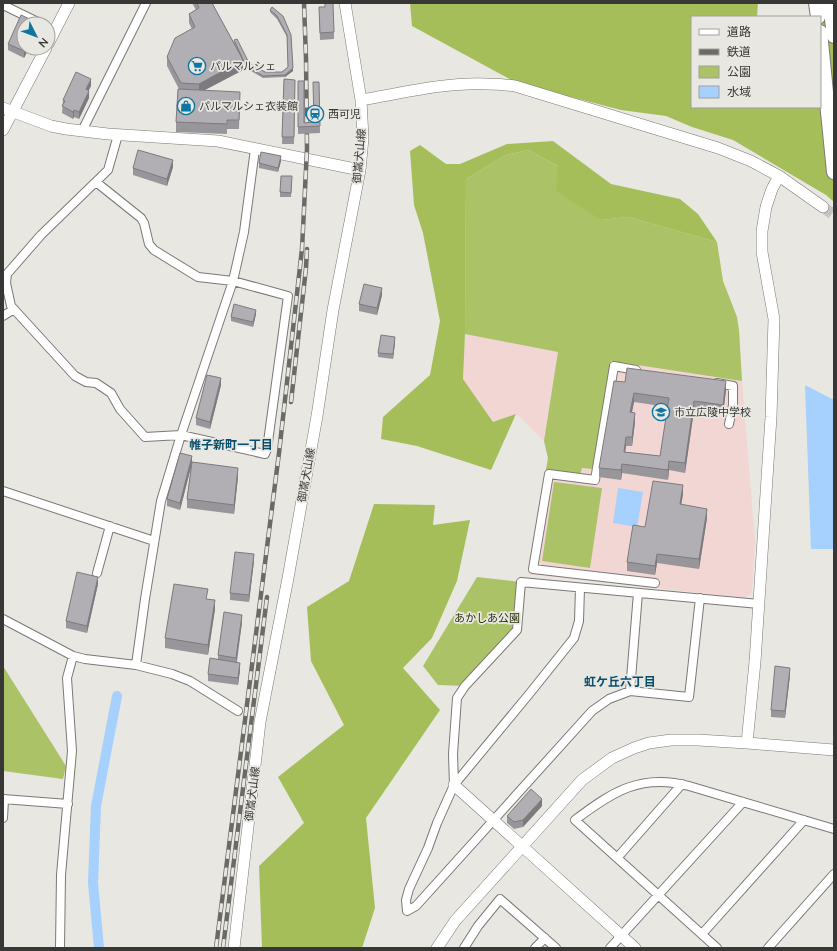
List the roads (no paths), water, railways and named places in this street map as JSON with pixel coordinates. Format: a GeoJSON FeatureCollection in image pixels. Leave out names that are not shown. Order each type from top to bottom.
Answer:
{"type":"FeatureCollection","features":[{"type":"Feature","properties":{"kind":"highway"},"geometry":{"type":"LineString","coordinates":[[816,3],[818,16]]}},
{"type":"Feature","properties":{"kind":"highway"},"geometry":{"type":"LineString","coordinates":[[831,3],[834,35]]}},
{"type":"Feature","properties":{"kind":"highway"},"geometry":{"type":"LineString","coordinates":[[821,42],[834,172]]}},
{"type":"Feature","properties":{"kind":"street"},"geometry":{"type":"LineString","coordinates":[[56,21],[68,3]]}},
{"type":"Feature","properties":{"kind":"street"},"geometry":{"type":"LineString","coordinates":[[82,131],[146,3]]}},
{"type":"Feature","properties":{"kind":"street","name":"御嵩犬山線"},"geometry":{"type":"LineString","coordinates":[[234,948],[260,722],[288,578],[317,416],[333,310],[360,170],[363,138],[361,100],[345,3]]}},
{"type":"Feature","properties":{"kind":"street"},"geometry":{"type":"LineString","coordinates":[[3,5],[26,16]]}},
{"type":"Feature","properties":{"kind":"street"},"geometry":{"type":"LineString","coordinates":[[3,130],[8,110],[41,56]]}},
{"type":"Feature","properties":{"kind":"street"},"geometry":{"type":"LineString","coordinates":[[361,100],[457,85],[486,83],[515,86],[718,148],[779,176],[823,207]]}},
{"type":"Feature","properties":{"kind":"street"},"geometry":{"type":"LineString","coordinates":[[8,110],[51,126],[118,135],[218,141],[360,170]]}},
{"type":"Feature","properties":{"kind":"street"},"geometry":{"type":"LineString","coordinates":[[96,182],[141,218],[144,223],[149,244],[154,250],[198,277],[233,281],[288,296],[267,449],[265,454],[181,435],[145,437],[120,409],[111,393],[96,383],[86,382],[75,376],[11,306],[6,283],[8,274],[41,235],[108,170],[118,135]]}},
{"type":"Feature","properties":{"kind":"street"},"geometry":{"type":"LineString","coordinates":[[136,665],[154,541],[163,495],[181,435],[233,281],[244,232],[255,149]]}},
{"type":"Feature","properties":{"kind":"street"},"geometry":{"type":"LineString","coordinates":[[747,743],[755,662],[769,455],[774,319],[762,252],[762,231],[766,207],[772,189],[779,176]]}},
{"type":"Feature","properties":{"kind":"street"},"geometry":{"type":"LineString","coordinates":[[3,316],[14,309]]}},
{"type":"Feature","properties":{"kind":"street"},"geometry":{"type":"LineString","coordinates":[[646,371],[614,366],[595,480],[549,474],[533,569],[654,582]]}},
{"type":"Feature","properties":{"kind":"street"},"geometry":{"type":"LineString","coordinates":[[709,382],[733,386],[733,405],[729,424]]}},
{"type":"Feature","properties":{"kind":"street"},"geometry":{"type":"LineString","coordinates":[[4,494],[154,541]]}},
{"type":"Feature","properties":{"kind":"street"},"geometry":{"type":"LineString","coordinates":[[97,573],[110,526]]}},
{"type":"Feature","properties":{"kind":"street"},"geometry":{"type":"LineString","coordinates":[[635,948],[454,785],[453,754],[457,698],[465,686],[516,630],[521,582],[759,604]]}},
{"type":"Feature","properties":{"kind":"street"},"geometry":{"type":"LineString","coordinates":[[580,588],[579,621],[574,638],[454,785],[409,889],[406,900],[407,911],[416,906],[592,711],[609,699],[630,691],[689,697],[700,598]]}},
{"type":"Feature","properties":{"kind":"street"},"geometry":{"type":"LineString","coordinates":[[630,691],[638,593]]}},
{"type":"Feature","properties":{"kind":"street"},"geometry":{"type":"LineString","coordinates":[[3,619],[73,656],[85,659],[136,665],[172,674],[190,681],[238,712]]}},
{"type":"Feature","properties":{"kind":"street"},"geometry":{"type":"LineString","coordinates":[[60,948],[61,875],[72,751],[67,678],[73,656]]}},
{"type":"Feature","properties":{"kind":"street"},"geometry":{"type":"LineString","coordinates":[[437,948],[455,921],[582,780],[612,758],[649,743],[671,740],[747,743],[834,750]]}},
{"type":"Feature","properties":{"kind":"street"},"geometry":{"type":"LineString","coordinates":[[717,948],[575,820],[610,795],[632,785],[666,781],[682,784],[834,829]]}},
{"type":"Feature","properties":{"kind":"street"},"geometry":{"type":"LineString","coordinates":[[617,858],[682,784]]}},
{"type":"Feature","properties":{"kind":"street"},"geometry":{"type":"LineString","coordinates":[[3,818],[4,800],[68,804]]}},
{"type":"Feature","properties":{"kind":"street"},"geometry":{"type":"LineString","coordinates":[[610,948],[743,802]]}},
{"type":"Feature","properties":{"kind":"street"},"geometry":{"type":"LineString","coordinates":[[702,934],[804,820]]}},
{"type":"Feature","properties":{"kind":"street"},"geometry":{"type":"LineString","coordinates":[[768,948],[834,874]]}},
{"type":"Feature","properties":{"kind":"street"},"geometry":{"type":"LineString","coordinates":[[464,948],[478,926],[500,899],[556,948]]}},
{"type":"Feature","properties":{"kind":"street"},"geometry":{"type":"LineString","coordinates":[[535,948],[544,938]]}},
{"type":"Feature","properties":{"kind":"water"},"geometry":{"type":"Polygon","coordinates":[[[805,385],[834,400],[834,549],[811,549],[805,385]]]}},
{"type":"Feature","properties":{"kind":"water"},"geometry":{"type":"Polygon","coordinates":[[[618,488],[643,492],[637,527],[613,523],[618,488]]]}},
{"type":"Feature","properties":{"kind":"waterway"},"geometry":{"type":"LineString","coordinates":[[99,948],[93,883],[96,806],[117,696]]}},
{"type":"Feature","properties":{"kind":"tunnel"},"geometry":{"type":"LineString","coordinates":[[823,207],[834,215]]}},
{"type":"Feature","properties":{"kind":"railway"},"geometry":{"type":"LineString","coordinates":[[216,948],[279,453],[302,249],[307,149],[304,3]]}},
{"type":"Feature","properties":{"kind":"railway"},"geometry":{"type":"LineString","coordinates":[[291,402],[307,249]]}},
{"type":"Feature","properties":{"kind":"railway"},"geometry":{"type":"LineString","coordinates":[[223,948],[267,597]]}},
{"type":"Feature","properties":{"kind":"place","name":"パルマルシェ"},"geometry":{"type":"Point","coordinates":[197,66]}},
{"type":"Feature","properties":{"kind":"place","name":"パルマルシェ衣装館"},"geometry":{"type":"Point","coordinates":[186,106]}},
{"type":"Feature","properties":{"kind":"place","name":"西可児"},"geometry":{"type":"Point","coordinates":[315,114]}},
{"type":"Feature","properties":{"kind":"place","name":"市立広陵中学校"},"geometry":{"type":"Point","coordinates":[661,412]}},
{"type":"Feature","properties":{"kind":"district","name":"帷子新町一丁目"},"geometry":{"type":"Point","coordinates":[231,445]}},
{"type":"Feature","properties":{"kind":"district","name":"虹ケ丘六丁目"},"geometry":{"type":"Point","coordinates":[620,682]}},
{"type":"Feature","properties":{"kind":"park label","name":"あかしあ公園"},"geometry":{"type":"Point","coordinates":[487,618]}}]}
